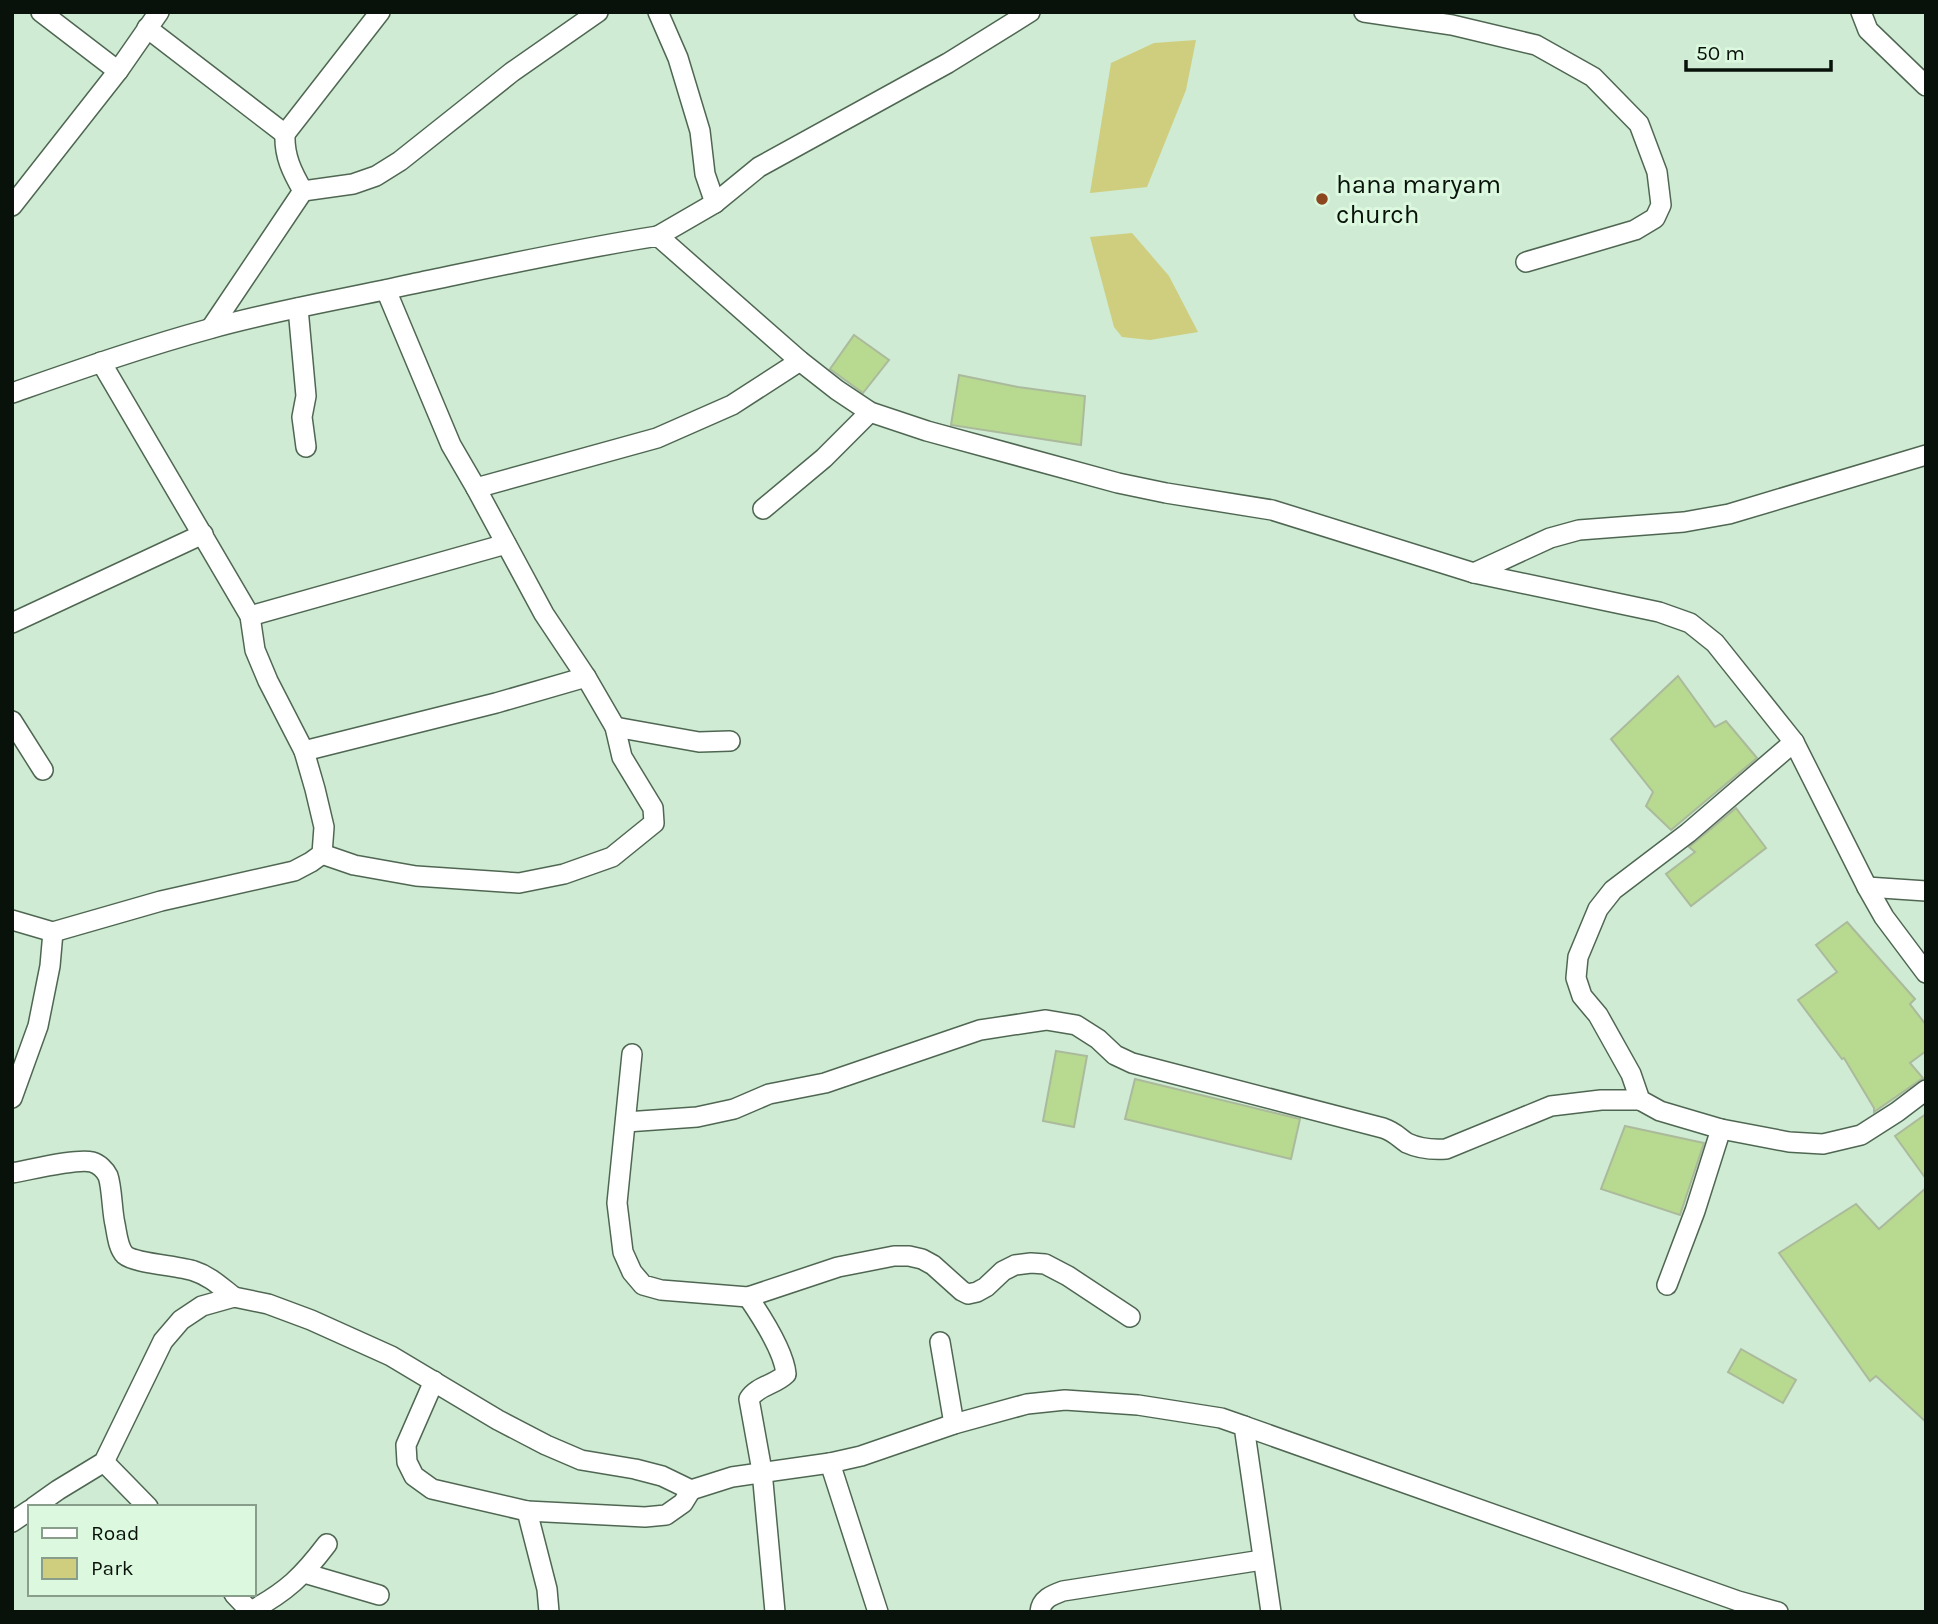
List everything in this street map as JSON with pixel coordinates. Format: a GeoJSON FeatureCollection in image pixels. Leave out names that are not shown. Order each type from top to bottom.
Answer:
{"type":"FeatureCollection","features":[{"type":"Feature","properties":{"kind":"street"},"geometry":{"type":"LineString","coordinates":[[41,12],[118,71]]}},
{"type":"Feature","properties":{"kind":"street"},"geometry":{"type":"LineString","coordinates":[[303,191],[289,165],[284,146],[285,134],[380,12]]}},
{"type":"Feature","properties":{"kind":"street"},"geometry":{"type":"LineString","coordinates":[[211,328],[303,191],[353,184],[376,176],[400,161],[512,72],[598,12]]}},
{"type":"Feature","properties":{"kind":"street"},"geometry":{"type":"LineString","coordinates":[[658,12],[678,58],[700,131],[705,174],[715,203]]}},
{"type":"Feature","properties":{"kind":"street"},"geometry":{"type":"LineString","coordinates":[[12,393],[211,328],[589,247],[658,236],[715,203],[758,167],[948,63],[1030,12]]}},
{"type":"Feature","properties":{"kind":"street"},"geometry":{"type":"LineString","coordinates":[[1364,12],[1452,26],[1536,45],[1594,77],[1639,124],[1657,172],[1661,205],[1655,218],[1635,230],[1526,262]]}},
{"type":"Feature","properties":{"kind":"street"},"geometry":{"type":"LineString","coordinates":[[1861,12],[1868,30],[1926,86]]}},
{"type":"Feature","properties":{"kind":"street"},"geometry":{"type":"LineString","coordinates":[[13,204],[118,71],[153,20],[285,134]]}},
{"type":"Feature","properties":{"kind":"street"},"geometry":{"type":"LineString","coordinates":[[658,236],[800,361],[870,412],[960,441],[1118,484],[1272,510],[1475,573],[1659,612],[1690,623],[1715,643],[1794,742],[1884,917],[1926,973]]}},
{"type":"Feature","properties":{"kind":"street"},"geometry":{"type":"LineString","coordinates":[[322,854],[354,865],[416,876],[519,883],[564,874],[612,858],[654,823],[653,808],[622,757],[615,727],[544,614],[451,445],[386,290]]}},
{"type":"Feature","properties":{"kind":"street"},"geometry":{"type":"LineString","coordinates":[[298,308],[306,397],[302,417],[306,447]]}},
{"type":"Feature","properties":{"kind":"street"},"geometry":{"type":"LineString","coordinates":[[476,488],[657,438],[732,405],[800,361]]}},
{"type":"Feature","properties":{"kind":"street"},"geometry":{"type":"LineString","coordinates":[[12,920],[53,932],[161,901],[294,871],[322,854],[324,827],[304,751],[255,650],[250,616],[101,362]]}},
{"type":"Feature","properties":{"kind":"street"},"geometry":{"type":"LineString","coordinates":[[762,509],[824,458],[870,412]]}},
{"type":"Feature","properties":{"kind":"street"},"geometry":{"type":"LineString","coordinates":[[1475,573],[1550,538],[1579,530],[1684,522],[1729,514],[1926,455]]}},
{"type":"Feature","properties":{"kind":"street"},"geometry":{"type":"LineString","coordinates":[[12,623],[203,534]]}},
{"type":"Feature","properties":{"kind":"street"},"geometry":{"type":"LineString","coordinates":[[250,616],[506,544]]}},
{"type":"Feature","properties":{"kind":"street"},"geometry":{"type":"LineString","coordinates":[[304,751],[496,703],[586,677]]}},
{"type":"Feature","properties":{"kind":"street"},"geometry":{"type":"LineString","coordinates":[[12,721],[43,770]]}},
{"type":"Feature","properties":{"kind":"street"},"geometry":{"type":"LineString","coordinates":[[615,727],[699,742],[730,741]]}},
{"type":"Feature","properties":{"kind":"street"},"geometry":{"type":"LineString","coordinates":[[1640,1100],[1631,1074],[1598,1015],[1582,996],[1576,978],[1578,957],[1598,909],[1613,890],[1688,833],[1794,742]]}},
{"type":"Feature","properties":{"kind":"street"},"geometry":{"type":"LineString","coordinates":[[1867,887],[1926,891]]}},
{"type":"Feature","properties":{"kind":"street"},"geometry":{"type":"LineString","coordinates":[[12,1098],[38,1026],[50,966],[53,932]]}},
{"type":"Feature","properties":{"kind":"street"},"geometry":{"type":"LineString","coordinates":[[626,1122],[697,1117],[734,1109],[769,1094],[825,1083],[980,1030],[1046,1020],[1076,1026],[1098,1039],[1115,1055],[1132,1063],[1383,1128],[1395,1132],[1406,1142],[1428,1150],[1446,1149],[1551,1106],[1601,1100],[1640,1100],[1660,1111],[1721,1129],[1789,1142],[1823,1144],[1861,1135],[1926,1090]]}},
{"type":"Feature","properties":{"kind":"street"},"geometry":{"type":"LineString","coordinates":[[632,1054],[617,1203],[622,1252],[632,1272],[643,1285],[661,1290],[748,1297],[838,1267],[894,1256],[909,1256],[933,1265],[968,1294],[986,1287],[1003,1271],[1015,1265],[1031,1263],[1045,1264],[1079,1282],[1130,1317]]}},
{"type":"Feature","properties":{"kind":"street"},"geometry":{"type":"LineString","coordinates":[[1667,1285],[1695,1211],[1721,1129]]}},
{"type":"Feature","properties":{"kind":"street"},"geometry":{"type":"LineString","coordinates":[[12,1173],[90,1161],[100,1166],[108,1176],[119,1245],[125,1255],[196,1272],[212,1279],[234,1297]]}},
{"type":"Feature","properties":{"kind":"street"},"geometry":{"type":"LineString","coordinates":[[37,1505],[104,1462],[163,1341],[181,1320],[202,1306],[234,1297],[268,1304],[312,1320],[391,1356],[498,1420],[581,1460],[662,1476],[691,1490]]}},
{"type":"Feature","properties":{"kind":"street"},"geometry":{"type":"LineString","coordinates":[[748,1297],[764,1321],[785,1365],[786,1374],[780,1380],[753,1393],[749,1399],[762,1471],[775,1612]]}},
{"type":"Feature","properties":{"kind":"street"},"geometry":{"type":"LineString","coordinates":[[940,1342],[954,1424]]}},
{"type":"Feature","properties":{"kind":"street"},"geometry":{"type":"LineString","coordinates":[[434,1381],[407,1445],[407,1462],[414,1476],[432,1489],[527,1511],[645,1517],[666,1515],[683,1503],[691,1490],[732,1477],[861,1456],[954,1424],[1027,1404],[1065,1400],[1139,1405],[1221,1418],[1738,1601],[1778,1612]]}},
{"type":"Feature","properties":{"kind":"street"},"geometry":{"type":"LineString","coordinates":[[1244,1426],[1270,1612]]}},
{"type":"Feature","properties":{"kind":"street"},"geometry":{"type":"LineString","coordinates":[[104,1462],[146,1505]]}},
{"type":"Feature","properties":{"kind":"street"},"geometry":{"type":"LineString","coordinates":[[830,1463],[878,1612]]}},
{"type":"Feature","properties":{"kind":"street"},"geometry":{"type":"LineString","coordinates":[[12,1522],[28,1511]]}},
{"type":"Feature","properties":{"kind":"street"},"geometry":{"type":"LineString","coordinates":[[527,1511],[547,1589],[549,1612]]}},
{"type":"Feature","properties":{"kind":"street"},"geometry":{"type":"LineString","coordinates":[[236,1596],[251,1611],[277,1596],[304,1573],[327,1544]]}},
{"type":"Feature","properties":{"kind":"street"},"geometry":{"type":"LineString","coordinates":[[1040,1612],[1048,1597],[1063,1591],[1262,1560]]}},
{"type":"Feature","properties":{"kind":"street"},"geometry":{"type":"LineString","coordinates":[[304,1573],[379,1595]]}},
{"type":"Feature","properties":{"kind":"green space"},"geometry":{"type":"Polygon","coordinates":[[[1196,40],[1186,90],[1147,187],[1090,193],[1111,63],[1154,43],[1196,40]]]}},
{"type":"Feature","properties":{"kind":"green space"},"geometry":{"type":"Polygon","coordinates":[[[1132,233],[1169,276],[1198,332],[1150,340],[1122,337],[1114,327],[1090,237],[1132,233]]]}},
{"type":"Feature","properties":{"kind":"building"},"geometry":{"type":"Polygon","coordinates":[[[854,335],[889,360],[863,393],[830,369],[854,335]]]}},
{"type":"Feature","properties":{"kind":"building"},"geometry":{"type":"Polygon","coordinates":[[[959,375],[1018,387],[1085,396],[1081,445],[951,425],[959,375]]]}},
{"type":"Feature","properties":{"kind":"building"},"geometry":{"type":"Polygon","coordinates":[[[1678,676],[1715,727],[1726,721],[1757,758],[1671,830],[1646,806],[1653,792],[1611,739],[1678,676]]]}},
{"type":"Feature","properties":{"kind":"building"},"geometry":{"type":"Polygon","coordinates":[[[1736,808],[1766,848],[1691,906],[1666,874],[1695,852],[1689,847],[1736,808]]]}},
{"type":"Feature","properties":{"kind":"building"},"geometry":{"type":"Polygon","coordinates":[[[1847,922],[1915,999],[1910,1004],[1926,1025],[1926,1051],[1910,1063],[1923,1078],[1874,1112],[1844,1058],[1842,1059],[1798,1000],[1837,972],[1816,945],[1847,922]]]}},
{"type":"Feature","properties":{"kind":"building"},"geometry":{"type":"Polygon","coordinates":[[[1056,1051],[1087,1056],[1074,1127],[1043,1121],[1056,1051]]]}},
{"type":"Feature","properties":{"kind":"building"},"geometry":{"type":"Polygon","coordinates":[[[1135,1079],[1300,1119],[1291,1159],[1125,1119],[1135,1079]]]}},
{"type":"Feature","properties":{"kind":"building"},"geometry":{"type":"Polygon","coordinates":[[[1926,1114],[1926,1179],[1895,1136],[1926,1114]]]}},
{"type":"Feature","properties":{"kind":"building"},"geometry":{"type":"Polygon","coordinates":[[[1625,1126],[1704,1143],[1680,1215],[1601,1189],[1625,1126]]]}},
{"type":"Feature","properties":{"kind":"building"},"geometry":{"type":"Polygon","coordinates":[[[1926,1188],[1926,1422],[1876,1376],[1870,1381],[1779,1253],[1856,1204],[1879,1229],[1926,1188]]]}},
{"type":"Feature","properties":{"kind":"building"},"geometry":{"type":"Polygon","coordinates":[[[1741,1349],[1796,1380],[1783,1403],[1728,1372],[1741,1349]]]}},
{"type":"Feature","properties":{"kind":"place","name":"hana maryam church"},"geometry":{"type":"Point","coordinates":[1322,199]}}]}
